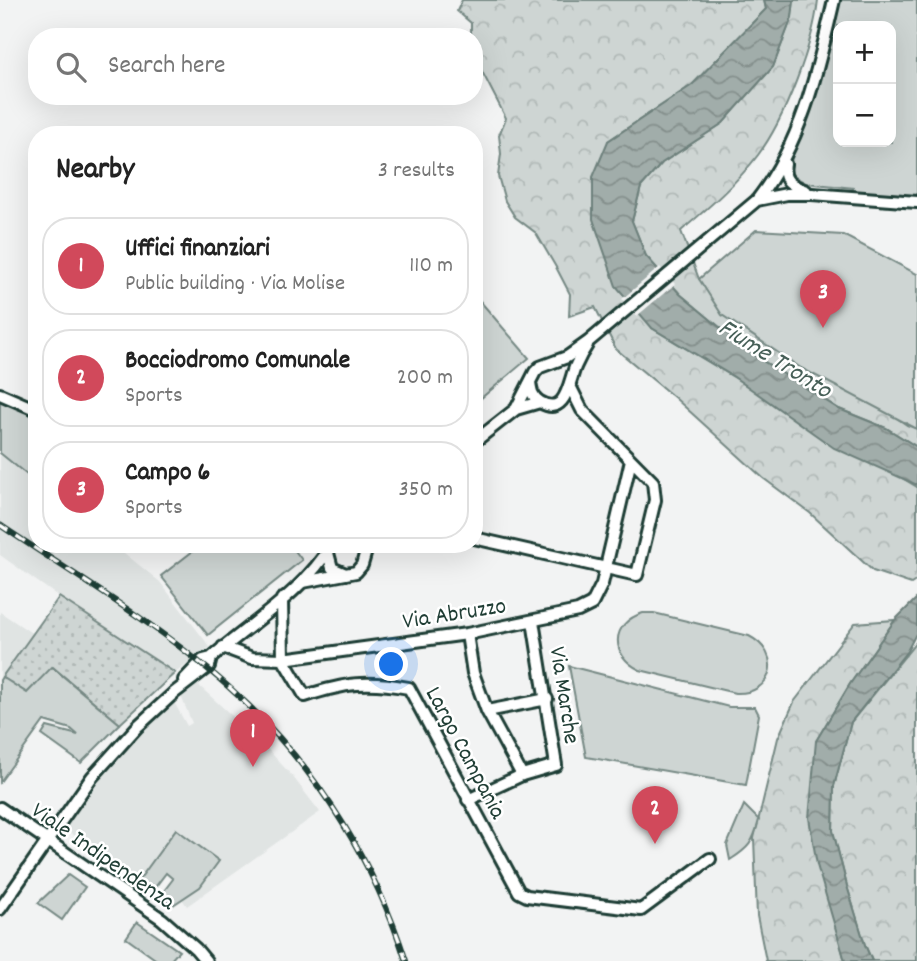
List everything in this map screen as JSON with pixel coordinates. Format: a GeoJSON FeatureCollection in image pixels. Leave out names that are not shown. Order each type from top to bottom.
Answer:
{"type":"FeatureCollection","features":[{"type":"Feature","properties":{"kind":"street"},"geometry":{"type":"LineString","coordinates":[[516,409],[540,367],[567,357],[589,342],[755,202],[773,179],[786,155],[817,74],[834,0]]}},
{"type":"Feature","properties":{"kind":"street"},"geometry":{"type":"LineString","coordinates":[[786,155],[783,173],[787,181],[811,194]]}},
{"type":"Feature","properties":{"kind":"street"},"geometry":{"type":"LineString","coordinates":[[755,202],[788,194],[917,202]]}},
{"type":"Feature","properties":{"kind":"street"},"geometry":{"type":"LineString","coordinates":[[558,403],[566,396],[589,342]]}},
{"type":"Feature","properties":{"kind":"street"},"geometry":{"type":"LineString","coordinates":[[483,540],[637,575],[655,500],[653,482],[582,410],[563,370],[550,365]]}},
{"type":"Feature","properties":{"kind":"street"},"geometry":{"type":"LineString","coordinates":[[530,382],[532,394],[540,402],[558,403],[582,410]]}},
{"type":"Feature","properties":{"kind":"street"},"geometry":{"type":"LineString","coordinates":[[0,394],[28,406]]}},
{"type":"Feature","properties":{"kind":"street"},"geometry":{"type":"LineString","coordinates":[[483,435],[516,409],[540,402]]}},
{"type":"Feature","properties":{"kind":"street"},"geometry":{"type":"LineString","coordinates":[[605,568],[631,460]]}},
{"type":"Feature","properties":{"kind":"street"},"geometry":{"type":"LineString","coordinates":[[0,909],[47,839],[112,753],[174,693],[196,666],[211,658],[303,582],[325,553]]}},
{"type":"Feature","properties":{"kind":"street"},"geometry":{"type":"LineString","coordinates":[[331,553],[332,568],[346,574]]}},
{"type":"Feature","properties":{"kind":"street"},"geometry":{"type":"LineString","coordinates":[[303,582],[356,572],[361,567],[363,553]]}},
{"type":"Feature","properties":{"kind":"street","name":"Via Abruzzo"},"geometry":{"type":"LineString","coordinates":[[223,647],[252,658],[283,659],[467,634],[533,621],[578,611],[592,604],[602,583],[605,568]]}},
{"type":"Feature","properties":{"kind":"street"},"geometry":{"type":"LineString","coordinates":[[282,600],[283,659]]}},
{"type":"Feature","properties":{"kind":"street","name":"Via Marche"},"geometry":{"type":"LineString","coordinates":[[468,800],[523,775],[556,765],[533,621]]}},
{"type":"Feature","properties":{"kind":"street"},"geometry":{"type":"LineString","coordinates":[[467,634],[473,673],[486,712],[523,775]]}},
{"type":"Feature","properties":{"kind":"street","name":"Largo Campania"},"geometry":{"type":"LineString","coordinates":[[283,659],[305,696],[358,682],[408,688],[519,892],[531,897],[641,910],[710,859]]}},
{"type":"Feature","properties":{"kind":"street"},"geometry":{"type":"LineString","coordinates":[[486,712],[547,699]]}},
{"type":"Feature","properties":{"kind":"street","name":"Viale Indipendenza"},"geometry":{"type":"LineString","coordinates":[[0,808],[162,919],[184,937],[206,961]]}},
{"type":"Feature","properties":{"kind":"shaded area"},"geometry":{"type":"Polygon","coordinates":[[[0,453],[28,476],[28,553],[124,553],[160,582],[210,647],[175,673],[0,555],[0,453]]]}},
{"type":"Feature","properties":{"kind":"shaded area"},"geometry":{"type":"Polygon","coordinates":[[[0,612],[33,634],[0,680],[0,612]]]}},
{"type":"Feature","properties":{"kind":"shaded area"},"geometry":{"type":"Polygon","coordinates":[[[196,683],[263,744],[320,812],[187,906],[182,899],[200,887],[176,829],[139,880],[65,829],[124,746],[174,702],[187,726],[192,723],[181,696],[196,683]]]}},
{"type":"Feature","properties":{"kind":"green space"},"geometry":{"type":"Polygon","coordinates":[[[462,0],[764,0],[766,9],[692,85],[608,141],[652,328],[917,487],[917,580],[911,584],[873,571],[810,513],[763,478],[616,349],[595,307],[569,316],[570,294],[557,269],[536,233],[515,217],[505,201],[498,176],[501,154],[499,135],[506,118],[483,73],[483,28],[471,28],[471,23],[457,11],[462,0]]]}},
{"type":"Feature","properties":{"kind":"green space"},"geometry":{"type":"Polygon","coordinates":[[[794,0],[818,0],[804,59],[788,102],[768,140],[741,176],[681,231],[699,279],[907,425],[917,429],[917,447],[886,428],[839,409],[752,354],[680,294],[646,256],[632,221],[641,187],[662,163],[723,123],[773,67],[792,17],[794,0]]]}},
{"type":"Feature","properties":{"kind":"green space"},"geometry":{"type":"Polygon","coordinates":[[[840,0],[917,0],[917,206],[852,201],[853,188],[806,183],[790,174],[789,167],[833,36],[833,147],[896,147],[896,21],[836,21],[840,0]]]}},
{"type":"Feature","properties":{"kind":"green space"},"geometry":{"type":"Polygon","coordinates":[[[756,230],[843,235],[917,274],[917,429],[801,368],[722,315],[699,279],[756,230]]]}},
{"type":"Feature","properties":{"kind":"green space"},"geometry":{"type":"Polygon","coordinates":[[[483,304],[529,358],[483,396],[483,304]]]}},
{"type":"Feature","properties":{"kind":"green space"},"geometry":{"type":"Polygon","coordinates":[[[0,399],[28,412],[28,476],[0,453],[0,399]]]}},
{"type":"Feature","properties":{"kind":"green space"},"geometry":{"type":"Polygon","coordinates":[[[190,553],[297,553],[302,560],[208,635],[161,576],[190,553]]]}},
{"type":"Feature","properties":{"kind":"green space"},"geometry":{"type":"Polygon","coordinates":[[[59,597],[175,673],[120,724],[53,667],[27,693],[2,677],[59,597]]]}},
{"type":"Feature","properties":{"kind":"green space"},"geometry":{"type":"Polygon","coordinates":[[[643,613],[654,613],[749,636],[767,652],[770,662],[766,680],[748,692],[735,693],[640,670],[623,657],[618,640],[624,624],[643,613]]]}},
{"type":"Feature","properties":{"kind":"green space"},"geometry":{"type":"Polygon","coordinates":[[[895,620],[850,684],[816,741],[838,935],[845,961],[766,961],[757,916],[754,838],[778,738],[794,702],[855,623],[895,620]]]}},
{"type":"Feature","properties":{"kind":"green space"},"geometry":{"type":"Polygon","coordinates":[[[917,641],[917,961],[872,961],[847,886],[833,831],[834,786],[851,722],[917,641]]]}},
{"type":"Feature","properties":{"kind":"green space"},"geometry":{"type":"Polygon","coordinates":[[[569,666],[729,707],[755,707],[759,715],[746,785],[586,757],[569,666]]]}},
{"type":"Feature","properties":{"kind":"green space"},"geometry":{"type":"Polygon","coordinates":[[[52,667],[120,724],[81,763],[42,735],[47,727],[78,735],[71,729],[44,721],[0,782],[0,680],[2,677],[27,693],[52,667]]]}},
{"type":"Feature","properties":{"kind":"green space"},"geometry":{"type":"Polygon","coordinates":[[[744,805],[759,820],[749,844],[730,860],[727,845],[744,805]]]}},
{"type":"Feature","properties":{"kind":"green space"},"geometry":{"type":"Polygon","coordinates":[[[176,829],[219,861],[200,887],[173,905],[160,896],[173,879],[166,873],[153,890],[139,880],[176,829]]]}},
{"type":"Feature","properties":{"kind":"green space"},"geometry":{"type":"Polygon","coordinates":[[[68,875],[85,887],[62,920],[38,903],[68,875]]]}},
{"type":"Feature","properties":{"kind":"green space"},"geometry":{"type":"Polygon","coordinates":[[[137,922],[179,951],[170,961],[158,961],[126,938],[137,922]]]}},
{"type":"Feature","properties":{"kind":"water"},"geometry":{"type":"Polygon","coordinates":[[[764,0],[794,0],[792,17],[773,67],[723,123],[662,163],[641,187],[632,221],[646,256],[680,294],[752,354],[839,409],[886,428],[917,447],[917,485],[834,448],[734,377],[652,328],[616,286],[593,219],[593,177],[608,141],[692,85],[766,9],[764,0]]]}},
{"type":"Feature","properties":{"kind":"water"},"geometry":{"type":"Polygon","coordinates":[[[917,598],[917,632],[907,651],[851,722],[834,786],[833,831],[847,886],[872,961],[845,961],[817,865],[809,818],[816,741],[850,684],[895,620],[917,598]]]}},
{"type":"Feature","properties":{"kind":"pier"},"geometry":{"type":"Polygon","coordinates":[[[660,267],[675,284],[637,316],[622,299],[660,267]]]}},
{"type":"Feature","properties":{"kind":"railway"},"geometry":{"type":"LineString","coordinates":[[0,525],[28,543]]}},
{"type":"Feature","properties":{"kind":"railway"},"geometry":{"type":"LineString","coordinates":[[42,553],[129,610],[192,656],[221,680],[275,733],[323,793],[362,857],[379,891],[406,961]]}},
{"type":"Feature","properties":{"kind":"place","name":"Campo 6"},"geometry":{"type":"Point","coordinates":[823,328]}},
{"type":"Feature","properties":{"kind":"place","name":"Uffici finanziari"},"geometry":{"type":"Point","coordinates":[253,767]}},
{"type":"Feature","properties":{"kind":"place","name":"Bocciodromo Comunale"},"geometry":{"type":"Point","coordinates":[655,844]}},
{"type":"Feature","properties":{"kind":"water label","name":"Fiume Tronto"},"geometry":{"type":"Point","coordinates":[776,357]}}]}
